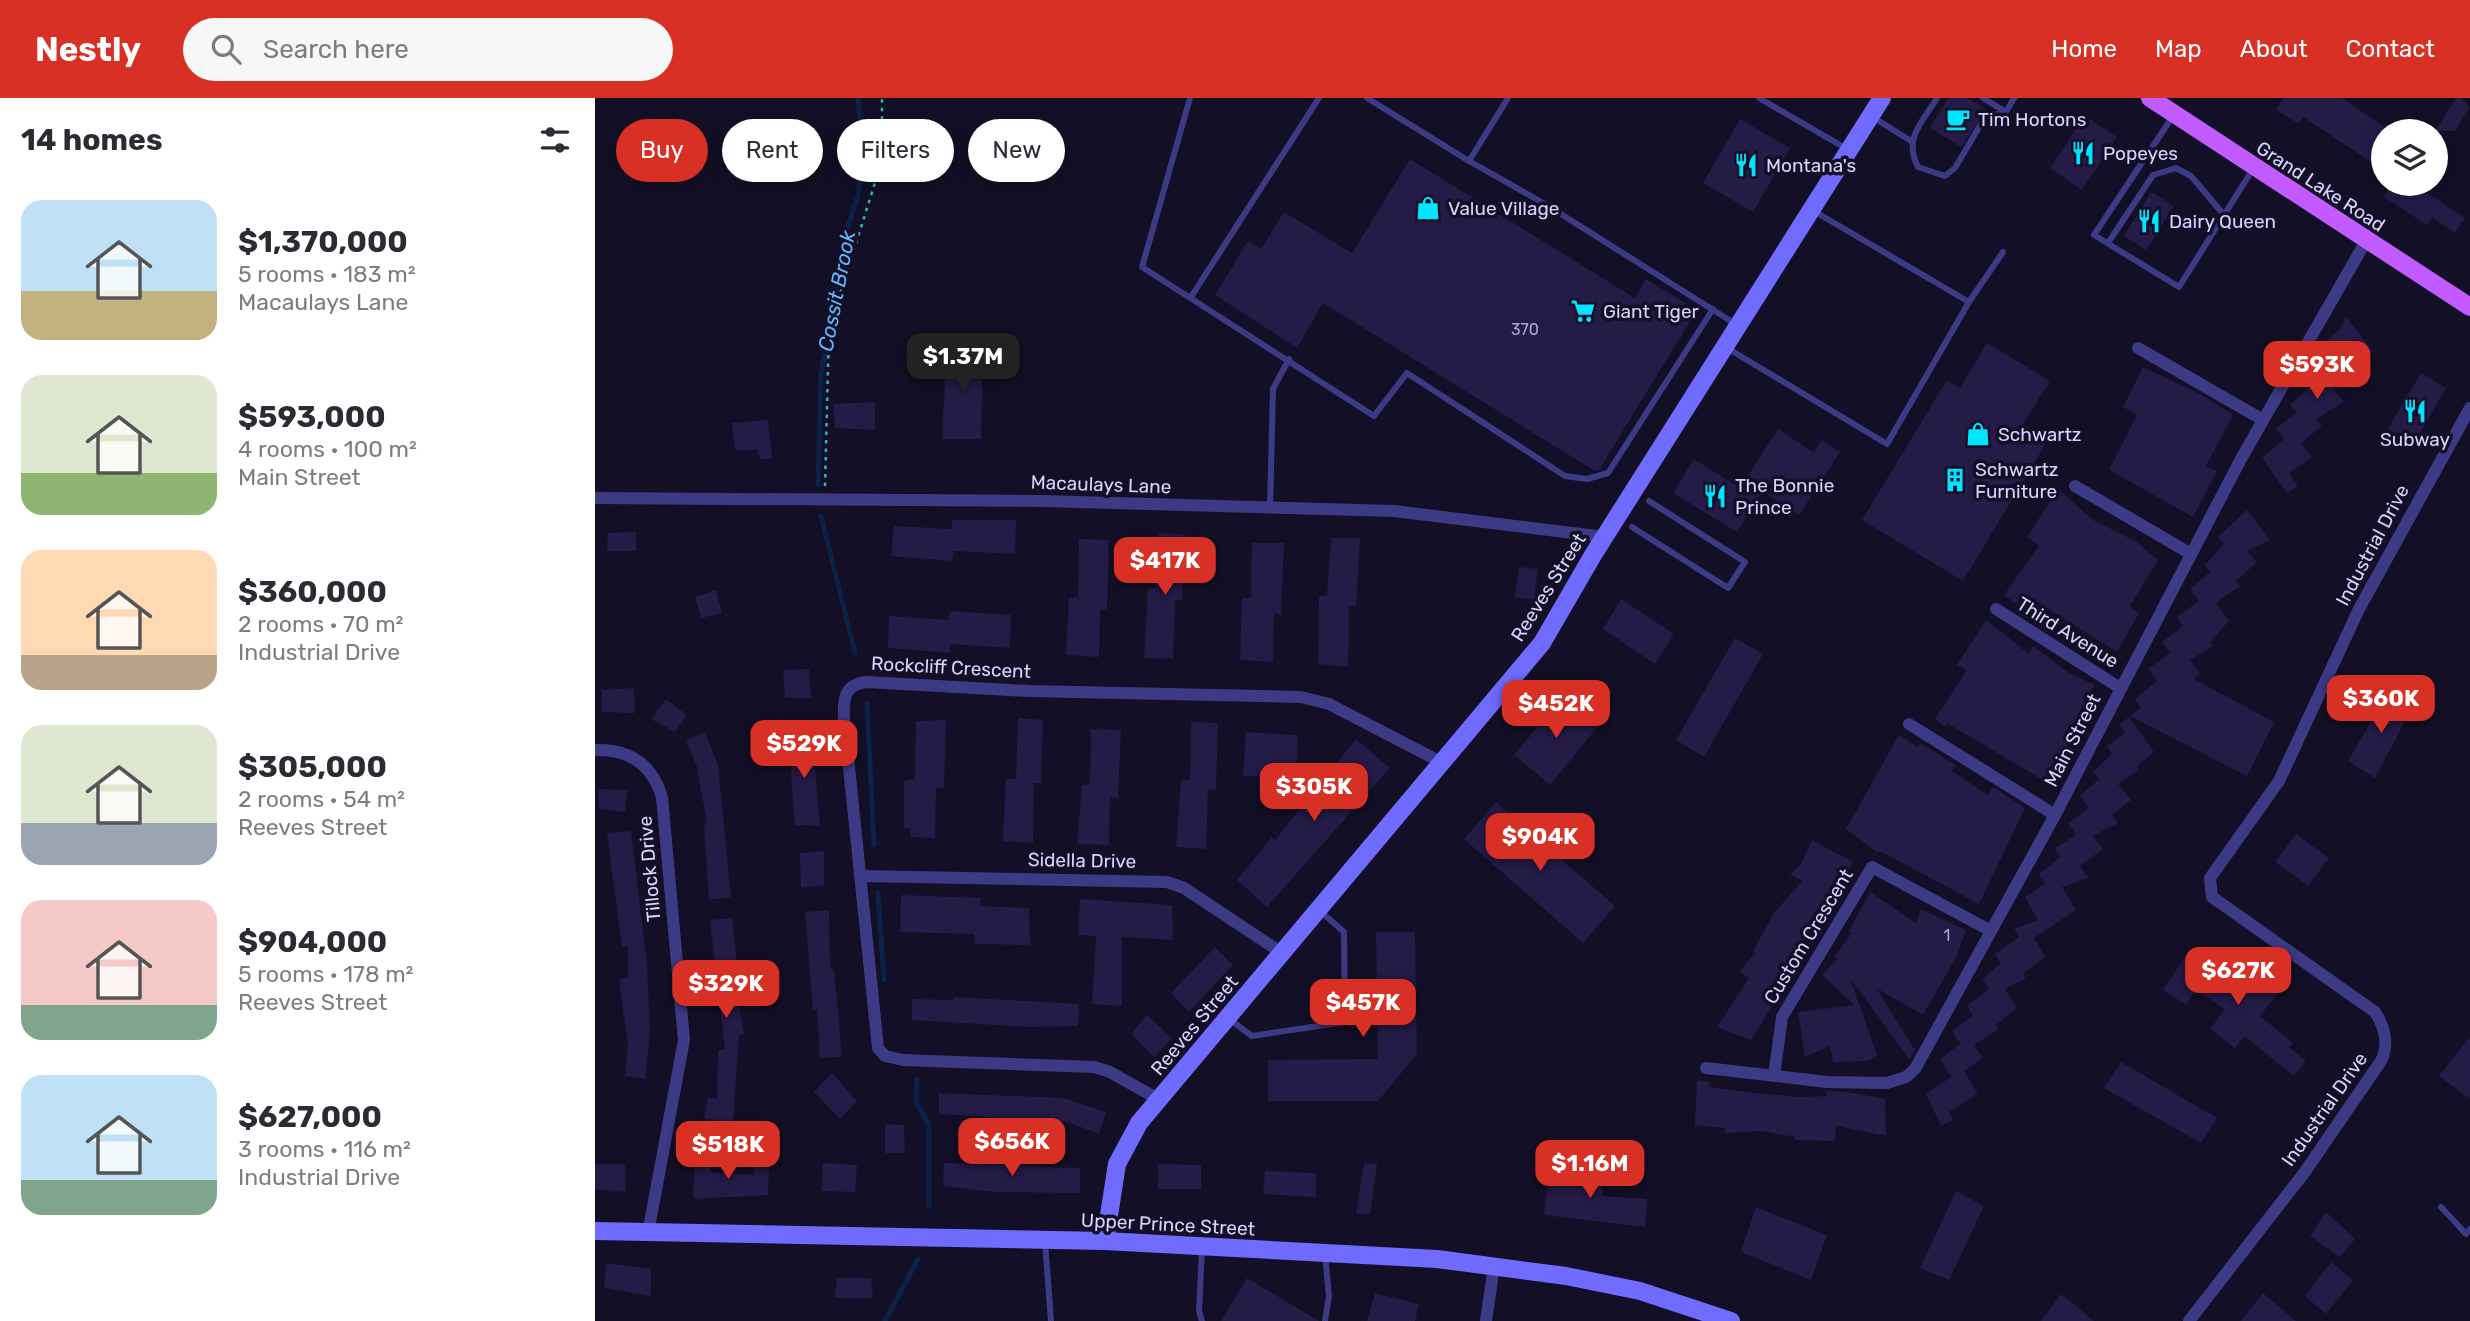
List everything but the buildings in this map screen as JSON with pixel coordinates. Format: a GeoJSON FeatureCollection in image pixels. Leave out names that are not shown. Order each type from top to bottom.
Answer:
{"type":"FeatureCollection","features":[{"type":"Feature","properties":{"kind":"main road","name":"Grand Lake Road"},"geometry":{"type":"LineString","coordinates":[[2150,98],[2366,241],[2469,304]]}},
{"type":"Feature","properties":{"kind":"street","name":"Reeves Street"},"geometry":{"type":"LineString","coordinates":[[1105,1241],[1117,1164],[1130,1136],[1158,1099],[1542,643],[1605,537],[1882,98]]}},
{"type":"Feature","properties":{"kind":"street","name":"Main Street"},"geometry":{"type":"LineString","coordinates":[[1706,1068],[1827,1082],[1887,1083],[1906,1077],[1920,1062],[2055,815],[2263,420],[2366,241]]}},
{"type":"Feature","properties":{"kind":"street"},"geometry":{"type":"LineString","coordinates":[[2138,348],[2263,420]]}},
{"type":"Feature","properties":{"kind":"street","name":"Industrial Drive"},"geometry":{"type":"LineString","coordinates":[[2189,1321],[2304,1173],[2381,1061],[2386,1045],[2383,1028],[2375,1012],[2212,897],[2210,878],[2279,780],[2359,609],[2470,408]]}},
{"type":"Feature","properties":{"kind":"street"},"geometry":{"type":"LineString","coordinates":[[2075,486],[2191,554]]}},
{"type":"Feature","properties":{"kind":"street","name":"Macaulays Lane"},"geometry":{"type":"LineString","coordinates":[[595,498],[825,502],[1043,501],[1394,511],[1605,537]]}},
{"type":"Feature","properties":{"kind":"street","name":"Third Avenue"},"geometry":{"type":"LineString","coordinates":[[1996,609],[2120,688]]}},
{"type":"Feature","properties":{"kind":"street","name":"Rockcliff Crescent"},"geometry":{"type":"LineString","coordinates":[[1158,1099],[1110,1072],[1094,1067],[903,1060],[885,1056],[875,1039],[843,698],[854,685],[862,682],[1042,691],[1301,697],[1329,704],[1441,762]]}},
{"type":"Feature","properties":{"kind":"street"},"geometry":{"type":"LineString","coordinates":[[1909,724],[2055,815]]}},
{"type":"Feature","properties":{"kind":"street","name":"Tillock Drive"},"geometry":{"type":"LineString","coordinates":[[595,750],[622,752],[638,760],[654,778],[662,797],[684,1040],[648,1233]]}},
{"type":"Feature","properties":{"kind":"street","name":"Custom Crescent"},"geometry":{"type":"LineString","coordinates":[[1774,1076],[1782,1017],[1872,867],[1991,930]]}},
{"type":"Feature","properties":{"kind":"street","name":"Sidella Drive"},"geometry":{"type":"LineString","coordinates":[[860,876],[1167,882],[1184,888],[1282,953]]}},
{"type":"Feature","properties":{"kind":"street","name":"Upper Prince Street"},"geometry":{"type":"LineString","coordinates":[[595,1231],[1105,1241],[1437,1259],[1566,1276],[1640,1291],[1731,1321]]}},
{"type":"Feature","properties":{"kind":"street"},"geometry":{"type":"LineString","coordinates":[[1486,1321],[1494,1266]]}},
{"type":"Feature","properties":{"kind":"lane"},"geometry":{"type":"LineString","coordinates":[[1191,98],[1142,267],[1374,416],[1407,373],[1565,476],[1587,479],[1608,473],[1713,309]]}},
{"type":"Feature","properties":{"kind":"lane"},"geometry":{"type":"LineString","coordinates":[[1191,298],[1319,98]]}},
{"type":"Feature","properties":{"kind":"lane"},"geometry":{"type":"LineString","coordinates":[[1367,98],[1545,204],[1738,326]]}},
{"type":"Feature","properties":{"kind":"lane"},"geometry":{"type":"LineString","coordinates":[[1469,160],[1508,98]]}},
{"type":"Feature","properties":{"kind":"lane"},"geometry":{"type":"LineString","coordinates":[[1759,98],[1849,150]]}},
{"type":"Feature","properties":{"kind":"lane"},"geometry":{"type":"LineString","coordinates":[[1937,98],[1911,141],[1911,153],[1918,167],[1931,174],[1945,176],[1955,168],[1985,117],[2006,112],[2014,98]]}},
{"type":"Feature","properties":{"kind":"lane"},"geometry":{"type":"LineString","coordinates":[[1983,98],[2006,112]]}},
{"type":"Feature","properties":{"kind":"lane"},"geometry":{"type":"LineString","coordinates":[[2174,114],[2094,235],[2179,287],[2254,167]]}},
{"type":"Feature","properties":{"kind":"lane"},"geometry":{"type":"LineString","coordinates":[[1871,116],[1911,141]]}},
{"type":"Feature","properties":{"kind":"lane"},"geometry":{"type":"LineString","coordinates":[[2108,243],[2153,175],[2176,167],[2191,176],[2224,215]]}},
{"type":"Feature","properties":{"kind":"lane"},"geometry":{"type":"LineString","coordinates":[[1811,209],[1969,302]]}},
{"type":"Feature","properties":{"kind":"lane"},"geometry":{"type":"LineString","coordinates":[[1725,348],[1887,443],[1969,302],[2003,252]]}},
{"type":"Feature","properties":{"kind":"lane"},"geometry":{"type":"LineString","coordinates":[[1270,508],[1273,389],[1289,359]]}},
{"type":"Feature","properties":{"kind":"lane"},"geometry":{"type":"LineString","coordinates":[[1632,527],[1728,587],[1745,562],[1649,501]]}},
{"type":"Feature","properties":{"kind":"lane"},"geometry":{"type":"LineString","coordinates":[[1227,1017],[1252,1036],[1345,1022],[1344,933],[1319,909]]}},
{"type":"Feature","properties":{"kind":"lane"},"geometry":{"type":"LineString","coordinates":[[2441,1207],[2466,1234],[2470,1229]]}},
{"type":"Feature","properties":{"kind":"lane"},"geometry":{"type":"LineString","coordinates":[[1045,1240],[1051,1321]]}},
{"type":"Feature","properties":{"kind":"lane"},"geometry":{"type":"LineString","coordinates":[[1202,1247],[1199,1311],[1202,1321]]}},
{"type":"Feature","properties":{"kind":"lane"},"geometry":{"type":"LineString","coordinates":[[1325,1254],[1329,1296],[1325,1321]]}},
{"type":"Feature","properties":{"kind":"path"},"geometry":{"type":"LineString","coordinates":[[825,502],[829,329],[874,186],[882,150],[882,98]]}},
{"type":"Feature","properties":{"kind":"waterway","name":"Cossit Brook"},"geometry":{"type":"LineString","coordinates":[[818,485],[821,374],[848,226],[858,196],[863,150],[858,98]]}},
{"type":"Feature","properties":{"kind":"waterway","name":"Cossit Brook"},"geometry":{"type":"LineString","coordinates":[[821,516],[855,653]]}},
{"type":"Feature","properties":{"kind":"waterway","name":"Cossit Brook"},"geometry":{"type":"LineString","coordinates":[[867,703],[874,845]]}},
{"type":"Feature","properties":{"kind":"waterway","name":"Cossit Brook"},"geometry":{"type":"LineString","coordinates":[[878,893],[884,980]]}},
{"type":"Feature","properties":{"kind":"waterway","name":"Cossit Brook"},"geometry":{"type":"LineString","coordinates":[[917,1079],[916,1102],[929,1124],[929,1206]]}},
{"type":"Feature","properties":{"kind":"waterway","name":"Cossit Brook"},"geometry":{"type":"LineString","coordinates":[[885,1321],[918,1259]]}},
{"type":"Feature","properties":{"kind":"place","name":"Tim Hortons"},"geometry":{"type":"Point","coordinates":[1958,119]}},
{"type":"Feature","properties":{"kind":"place","name":"Popeyes"},"geometry":{"type":"Point","coordinates":[2083,153]}},
{"type":"Feature","properties":{"kind":"place","name":"Montana's"},"geometry":{"type":"Point","coordinates":[1746,165]}},
{"type":"Feature","properties":{"kind":"place","name":"Value Village"},"geometry":{"type":"Point","coordinates":[1428,208]}},
{"type":"Feature","properties":{"kind":"place","name":"Dairy Queen"},"geometry":{"type":"Point","coordinates":[2149,221]}},
{"type":"Feature","properties":{"kind":"place","name":"Giant Tiger"},"geometry":{"type":"Point","coordinates":[1583,311]}},
{"type":"Feature","properties":{"kind":"place","name":"Subway"},"geometry":{"type":"Point","coordinates":[2415,411]}},
{"type":"Feature","properties":{"kind":"place","name":"Schwartz"},"geometry":{"type":"Point","coordinates":[1978,434]}},
{"type":"Feature","properties":{"kind":"place","name":"Schwartz Furniture"},"geometry":{"type":"Point","coordinates":[1955,480]}},
{"type":"Feature","properties":{"kind":"place","name":"The Bonnie Prince"},"geometry":{"type":"Point","coordinates":[1715,496]}}]}
